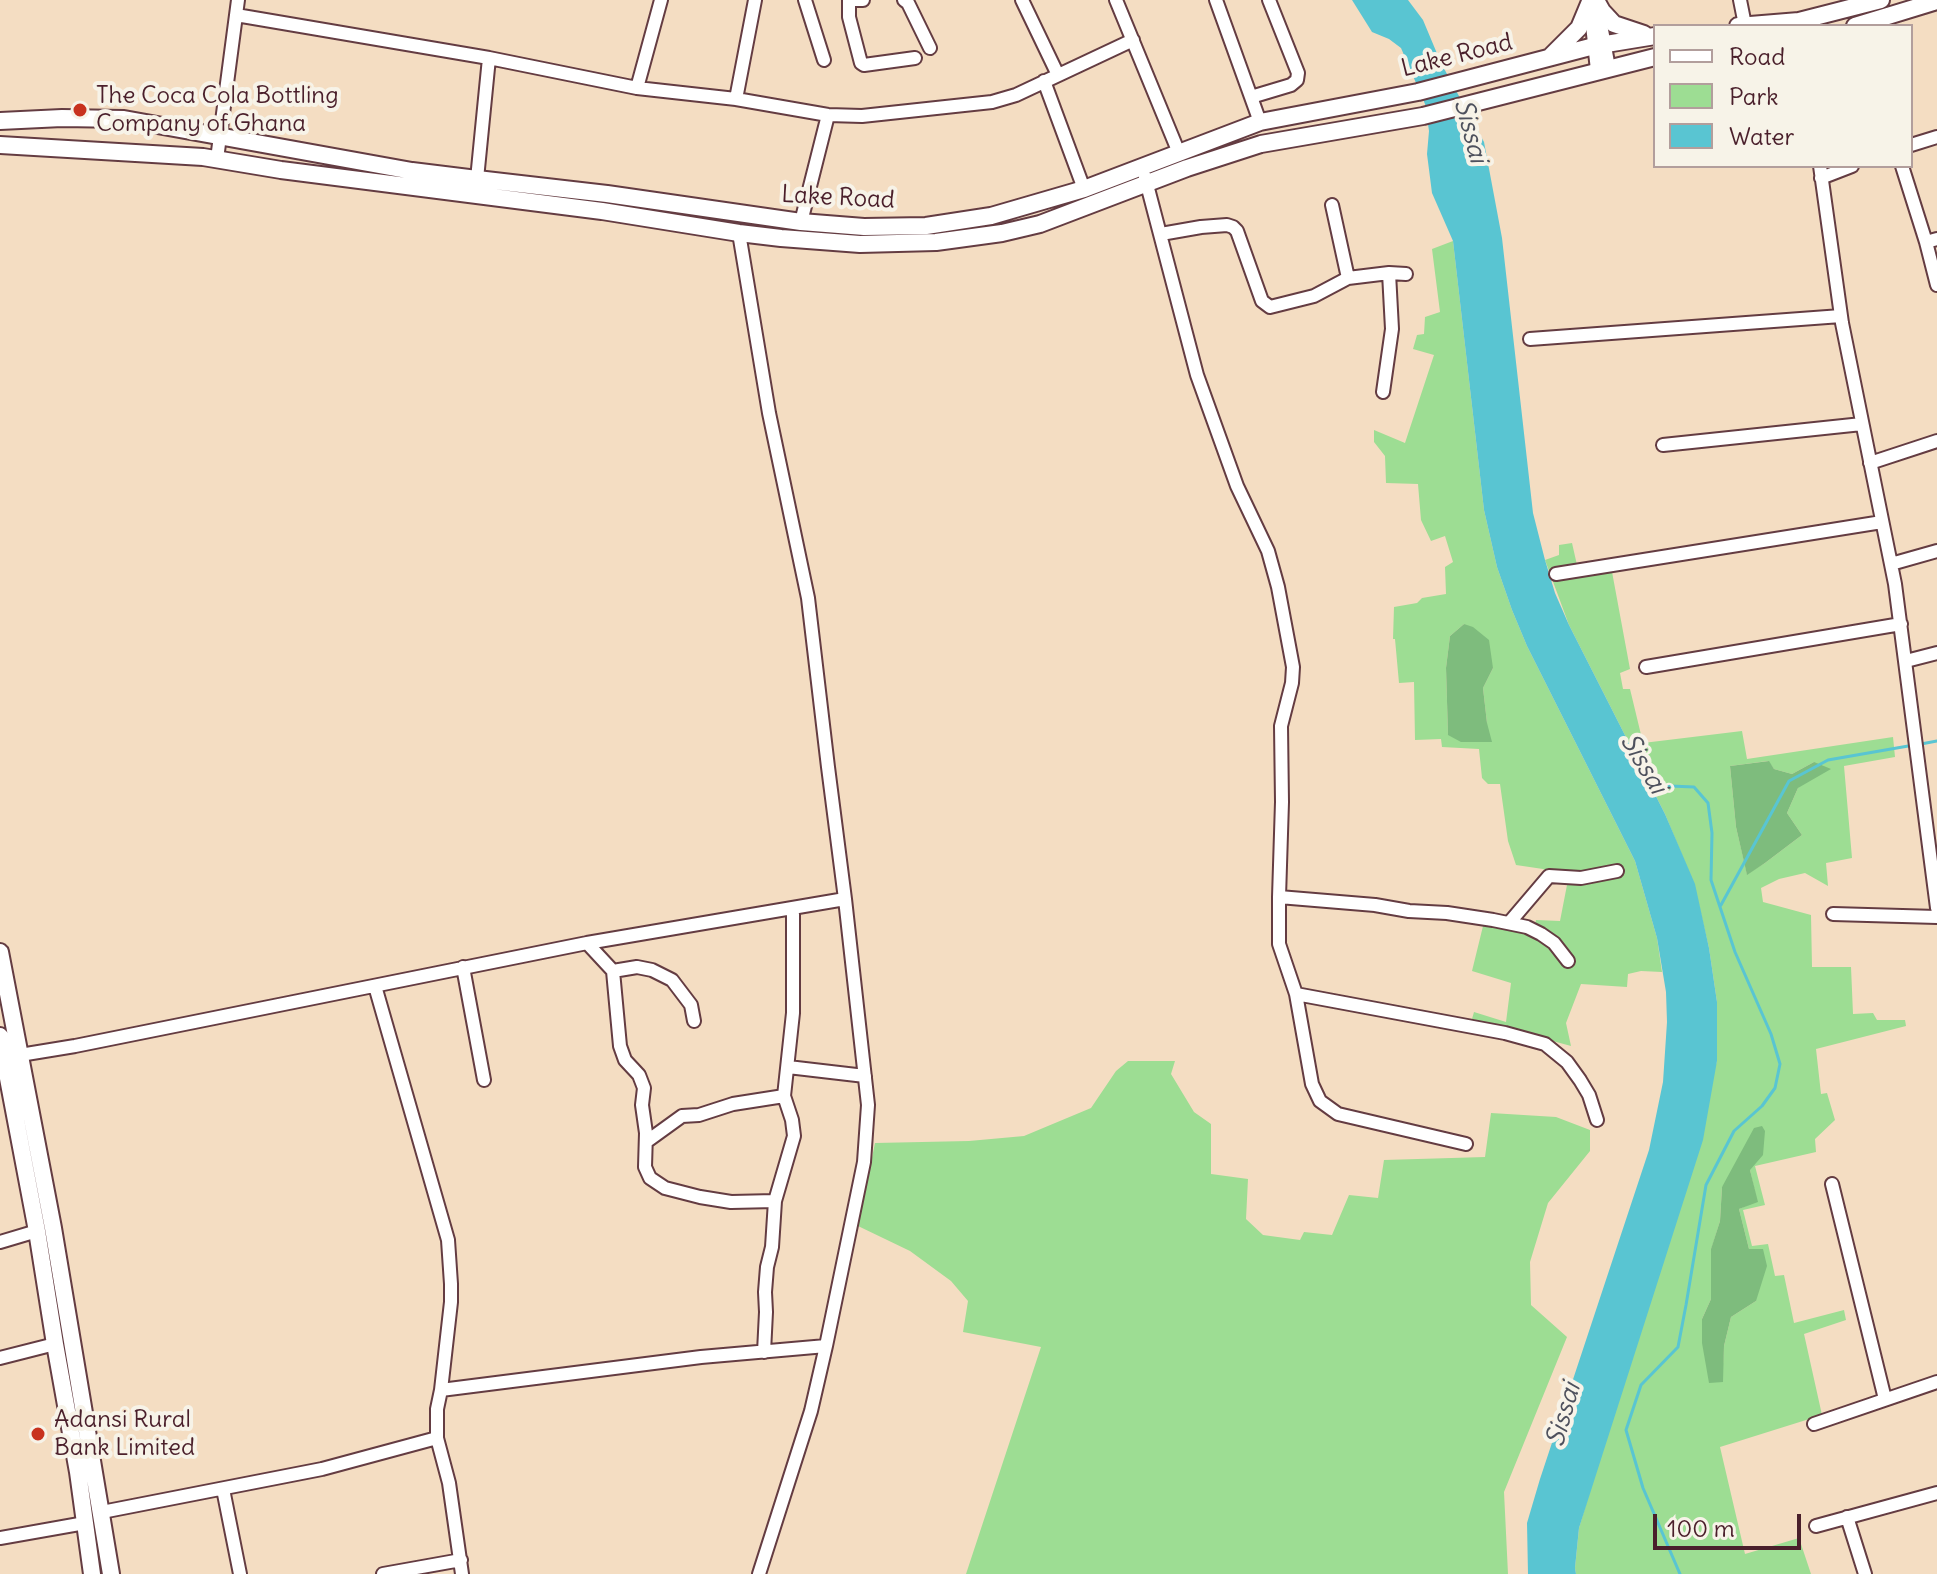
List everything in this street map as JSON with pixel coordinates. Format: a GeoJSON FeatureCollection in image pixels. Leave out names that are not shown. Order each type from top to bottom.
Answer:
{"type":"FeatureCollection","features":[{"type":"Feature","properties":{"kind":"main road"},"geometry":{"type":"LineString","coordinates":[[1799,24],[1881,0]]}},
{"type":"Feature","properties":{"kind":"main road"},"geometry":{"type":"LineString","coordinates":[[1549,58],[1579,28],[1593,1],[1614,24],[1653,36]]}},
{"type":"Feature","properties":{"kind":"main road"},"geometry":{"type":"LineString","coordinates":[[1862,24],[1937,1]]}},
{"type":"Feature","properties":{"kind":"main road","name":"Lake Road"},"geometry":{"type":"LineString","coordinates":[[0,145],[217,159],[602,211],[739,233],[860,244],[936,242],[1040,224],[1145,175],[1179,153],[1260,122],[1418,92],[1599,45],[1653,36]]}},
{"type":"Feature","properties":{"kind":"main road","name":"Lake Road"},"geometry":{"type":"LineString","coordinates":[[0,121],[124,119],[412,171],[607,194],[801,222],[864,227],[926,226],[991,216],[1084,189],[1187,168],[1261,144],[1423,116],[1653,57]]}},
{"type":"Feature","properties":{"kind":"main road"},"geometry":{"type":"LineString","coordinates":[[0,952],[37,1231],[92,1574]]}},
{"type":"Feature","properties":{"kind":"main road"},"geometry":{"type":"LineString","coordinates":[[0,1036],[12,1057],[53,1228],[111,1574]]}},
{"type":"Feature","properties":{"kind":"street"},"geometry":{"type":"LineString","coordinates":[[217,159],[238,0]]}},
{"type":"Feature","properties":{"kind":"street"},"geometry":{"type":"LineString","coordinates":[[637,88],[661,0]]}},
{"type":"Feature","properties":{"kind":"street"},"geometry":{"type":"LineString","coordinates":[[736,99],[755,0]]}},
{"type":"Feature","properties":{"kind":"street"},"geometry":{"type":"LineString","coordinates":[[805,0],[824,60]]}},
{"type":"Feature","properties":{"kind":"street"},"geometry":{"type":"LineString","coordinates":[[863,0],[850,0],[849,17],[861,63],[915,58]]}},
{"type":"Feature","properties":{"kind":"street"},"geometry":{"type":"LineString","coordinates":[[904,0],[930,48]]}},
{"type":"Feature","properties":{"kind":"street"},"geometry":{"type":"LineString","coordinates":[[1022,0],[1058,75]]}},
{"type":"Feature","properties":{"kind":"street"},"geometry":{"type":"LineString","coordinates":[[1116,0],[1179,153]]}},
{"type":"Feature","properties":{"kind":"street"},"geometry":{"type":"LineString","coordinates":[[1216,0],[1260,122]]}},
{"type":"Feature","properties":{"kind":"street"},"geometry":{"type":"LineString","coordinates":[[1251,97],[1291,85],[1297,80],[1298,73],[1269,0]]}},
{"type":"Feature","properties":{"kind":"street"},"geometry":{"type":"LineString","coordinates":[[1740,0],[1745,24]]}},
{"type":"Feature","properties":{"kind":"street"},"geometry":{"type":"LineString","coordinates":[[1593,1],[1603,69]]}},
{"type":"Feature","properties":{"kind":"street"},"geometry":{"type":"LineString","coordinates":[[236,15],[489,58],[637,88],[736,99],[828,115],[862,116],[992,102],[1016,95],[1133,40]]}},
{"type":"Feature","properties":{"kind":"street"},"geometry":{"type":"LineString","coordinates":[[477,179],[489,58]]}},
{"type":"Feature","properties":{"kind":"street"},"geometry":{"type":"LineString","coordinates":[[1044,81],[1084,189]]}},
{"type":"Feature","properties":{"kind":"street"},"geometry":{"type":"LineString","coordinates":[[801,222],[828,115]]}},
{"type":"Feature","properties":{"kind":"street"},"geometry":{"type":"LineString","coordinates":[[1913,144],[1937,137]]}},
{"type":"Feature","properties":{"kind":"street"},"geometry":{"type":"LineString","coordinates":[[1841,168],[1820,172],[1841,316],[1901,624],[1937,905]]}},
{"type":"Feature","properties":{"kind":"street"},"geometry":{"type":"LineString","coordinates":[[1903,168],[1932,240],[1937,285]]}},
{"type":"Feature","properties":{"kind":"street"},"geometry":{"type":"LineString","coordinates":[[1145,175],[1197,375],[1237,486],[1273,569],[1293,667],[1281,726],[1279,944],[1296,994],[1312,1084],[1320,1101],[1338,1114],[1466,1144]]}},
{"type":"Feature","properties":{"kind":"street"},"geometry":{"type":"LineString","coordinates":[[1332,205],[1348,278]]}},
{"type":"Feature","properties":{"kind":"street"},"geometry":{"type":"LineString","coordinates":[[1161,234],[1201,227],[1233,227],[1262,301],[1270,307],[1314,296],[1348,278],[1406,274]]}},
{"type":"Feature","properties":{"kind":"street"},"geometry":{"type":"LineString","coordinates":[[739,233],[769,413],[808,598],[868,1105],[864,1162],[811,1411],[759,1574]]}},
{"type":"Feature","properties":{"kind":"street"},"geometry":{"type":"LineString","coordinates":[[1383,392],[1392,329],[1389,273]]}},
{"type":"Feature","properties":{"kind":"street"},"geometry":{"type":"LineString","coordinates":[[1530,339],[1841,316]]}},
{"type":"Feature","properties":{"kind":"street"},"geometry":{"type":"LineString","coordinates":[[1663,445],[1862,424]]}},
{"type":"Feature","properties":{"kind":"street"},"geometry":{"type":"LineString","coordinates":[[1870,463],[1937,441]]}},
{"type":"Feature","properties":{"kind":"street"},"geometry":{"type":"LineString","coordinates":[[1556,574],[1882,522]]}},
{"type":"Feature","properties":{"kind":"street"},"geometry":{"type":"LineString","coordinates":[[1891,564],[1937,551]]}},
{"type":"Feature","properties":{"kind":"street"},"geometry":{"type":"LineString","coordinates":[[1646,667],[1901,624]]}},
{"type":"Feature","properties":{"kind":"street"},"geometry":{"type":"LineString","coordinates":[[1906,661],[1937,653]]}},
{"type":"Feature","properties":{"kind":"street"},"geometry":{"type":"LineString","coordinates":[[1509,923],[1549,876],[1581,878],[1617,871]]}},
{"type":"Feature","properties":{"kind":"street"},"geometry":{"type":"LineString","coordinates":[[1279,897],[1447,913],[1509,923],[1541,934],[1554,943],[1568,961]]}},
{"type":"Feature","properties":{"kind":"street"},"geometry":{"type":"LineString","coordinates":[[12,1057],[587,943],[845,899]]}},
{"type":"Feature","properties":{"kind":"street"},"geometry":{"type":"LineString","coordinates":[[764,1352],[765,1292],[775,1201],[794,1136],[784,1096],[793,1013],[793,909]]}},
{"type":"Feature","properties":{"kind":"street"},"geometry":{"type":"LineString","coordinates":[[1833,914],[1937,917]]}},
{"type":"Feature","properties":{"kind":"street"},"geometry":{"type":"LineString","coordinates":[[587,943],[613,971],[620,1046],[625,1060],[639,1075],[644,1088],[645,1167],[650,1178],[665,1188],[731,1202],[775,1201]]}},
{"type":"Feature","properties":{"kind":"street"},"geometry":{"type":"LineString","coordinates":[[463,967],[484,1080]]}},
{"type":"Feature","properties":{"kind":"street"},"geometry":{"type":"LineString","coordinates":[[613,971],[637,967],[652,970],[672,980],[691,1005],[694,1021]]}},
{"type":"Feature","properties":{"kind":"street"},"geometry":{"type":"LineString","coordinates":[[375,986],[448,1240],[451,1302],[437,1409],[437,1438],[449,1483],[462,1574]]}},
{"type":"Feature","properties":{"kind":"street"},"geometry":{"type":"LineString","coordinates":[[1296,994],[1505,1033],[1545,1044],[1567,1062],[1580,1080],[1589,1095],[1597,1120]]}},
{"type":"Feature","properties":{"kind":"street"},"geometry":{"type":"LineString","coordinates":[[788,1067],[865,1076]]}},
{"type":"Feature","properties":{"kind":"street"},"geometry":{"type":"LineString","coordinates":[[646,1142],[682,1116],[784,1096]]}},
{"type":"Feature","properties":{"kind":"street"},"geometry":{"type":"LineString","coordinates":[[1832,1184],[1885,1399]]}},
{"type":"Feature","properties":{"kind":"street"},"geometry":{"type":"LineString","coordinates":[[0,1242],[37,1231]]}},
{"type":"Feature","properties":{"kind":"street"},"geometry":{"type":"LineString","coordinates":[[0,1358],[55,1344]]}},
{"type":"Feature","properties":{"kind":"street"},"geometry":{"type":"LineString","coordinates":[[441,1390],[701,1357],[826,1346]]}},
{"type":"Feature","properties":{"kind":"street"},"geometry":{"type":"LineString","coordinates":[[1814,1424],[1937,1382]]}},
{"type":"Feature","properties":{"kind":"street"},"geometry":{"type":"LineString","coordinates":[[102,1512],[322,1469],[437,1438]]}},
{"type":"Feature","properties":{"kind":"street"},"geometry":{"type":"LineString","coordinates":[[223,1489],[240,1574]]}},
{"type":"Feature","properties":{"kind":"street"},"geometry":{"type":"LineString","coordinates":[[1816,1526],[1937,1493]]}},
{"type":"Feature","properties":{"kind":"street"},"geometry":{"type":"LineString","coordinates":[[1847,1517],[1865,1574]]}},
{"type":"Feature","properties":{"kind":"street"},"geometry":{"type":"LineString","coordinates":[[0,1538],[85,1523]]}},
{"type":"Feature","properties":{"kind":"street"},"geometry":{"type":"LineString","coordinates":[[383,1574],[461,1560]]}},
{"type":"Feature","properties":{"kind":"green space"},"geometry":{"type":"Polygon","coordinates":[[[1453,241],[1484,510],[1497,567],[1527,646],[1635,861],[1657,938],[1662,972],[1628,974],[1627,987],[1581,984],[1566,1023],[1571,1046],[1472,1019],[1474,1012],[1506,1022],[1511,983],[1472,971],[1484,922],[1511,927],[1532,936],[1536,920],[1560,921],[1567,885],[1543,869],[1516,865],[1508,841],[1500,784],[1488,784],[1482,778],[1479,749],[1442,747],[1441,739],[1415,740],[1414,682],[1399,683],[1393,639],[1394,607],[1446,594],[1445,567],[1453,562],[1445,536],[1431,541],[1421,520],[1418,484],[1386,483],[1385,456],[1374,442],[1374,430],[1405,443],[1434,355],[1413,349],[1417,335],[1424,334],[1425,317],[1440,312],[1432,249],[1453,241]],[[1464,624],[1450,636],[1446,668],[1448,735],[1487,723],[1483,688],[1493,668],[1464,624]]]}},
{"type":"Feature","properties":{"kind":"green space"},"geometry":{"type":"Polygon","coordinates":[[[1572,543],[1577,565],[1610,561],[1630,669],[1620,673],[1623,689],[1630,689],[1643,743],[1742,731],[1747,759],[1893,737],[1895,757],[1844,766],[1852,858],[1826,863],[1828,886],[1805,873],[1779,879],[1761,888],[1763,902],[1811,915],[1812,967],[1851,967],[1853,1014],[1873,1013],[1877,1020],[1905,1020],[1906,1026],[1816,1049],[1821,1094],[1827,1093],[1835,1120],[1815,1139],[1816,1152],[1755,1166],[1765,1205],[1743,1210],[1752,1246],[1768,1244],[1775,1276],[1784,1275],[1794,1323],[1844,1310],[1846,1320],[1804,1334],[1822,1415],[1720,1447],[1745,1554],[1799,1538],[1811,1574],[1576,1574],[1579,1528],[1717,1061],[1717,1002],[1709,948],[1694,884],[1665,814],[1569,625],[1545,560],[1559,555],[1559,545],[1572,543]],[[1768,761],[1730,766],[1736,827],[1747,874],[1802,835],[1787,813],[1814,762],[1792,774],[1774,769],[1768,761]],[[1750,1170],[1722,1187],[1720,1221],[1711,1250],[1711,1299],[1702,1319],[1722,1382],[1724,1346],[1731,1317],[1756,1301],[1749,1249],[1739,1209],[1757,1201],[1750,1170]]]}},
{"type":"Feature","properties":{"kind":"green space"},"geometry":{"type":"Polygon","coordinates":[[[1464,624],[1489,640],[1493,668],[1483,688],[1492,742],[1461,742],[1448,735],[1446,668],[1450,636],[1464,624]]]}},
{"type":"Feature","properties":{"kind":"green space"},"geometry":{"type":"Polygon","coordinates":[[[1769,761],[1774,769],[1792,774],[1814,762],[1831,769],[1798,788],[1787,813],[1802,835],[1747,875],[1736,827],[1730,766],[1769,761]]]}},
{"type":"Feature","properties":{"kind":"green space"},"geometry":{"type":"Polygon","coordinates":[[[1128,1061],[1175,1061],[1171,1074],[1194,1112],[1211,1124],[1211,1174],[1248,1179],[1246,1219],[1263,1235],[1300,1240],[1304,1232],[1332,1235],[1349,1195],[1378,1198],[1384,1160],[1485,1157],[1491,1113],[1556,1117],[1590,1130],[1590,1151],[1548,1203],[1530,1262],[1531,1305],[1567,1337],[1504,1492],[1508,1574],[966,1574],[1041,1347],[963,1332],[968,1301],[951,1281],[910,1251],[858,1226],[875,1143],[969,1141],[1024,1136],[1091,1108],[1116,1071],[1128,1061]]]}},
{"type":"Feature","properties":{"kind":"green space"},"geometry":{"type":"Polygon","coordinates":[[[1762,1126],[1765,1131],[1763,1155],[1750,1170],[1758,1202],[1739,1209],[1749,1249],[1763,1249],[1767,1266],[1756,1301],[1731,1317],[1724,1346],[1723,1382],[1709,1383],[1702,1343],[1702,1319],[1711,1299],[1711,1249],[1720,1221],[1722,1187],[1754,1128],[1762,1126]]]}},
{"type":"Feature","properties":{"kind":"water","name":"Sissai"},"geometry":{"type":"Polygon","coordinates":[[[1352,0],[1408,0],[1423,20],[1441,63],[1484,142],[1502,238],[1533,513],[1545,560],[1569,625],[1665,814],[1695,884],[1717,1002],[1717,1061],[1703,1140],[1579,1528],[1576,1574],[1528,1574],[1527,1523],[1649,1150],[1663,1082],[1666,992],[1657,938],[1635,861],[1527,646],[1497,567],[1484,510],[1453,241],[1432,193],[1425,104],[1401,48],[1372,32],[1352,0]]]}},
{"type":"Feature","properties":{"kind":"waterway"},"geometry":{"type":"LineString","coordinates":[[1921,744],[1937,741]]}},
{"type":"Feature","properties":{"kind":"waterway"},"geometry":{"type":"LineString","coordinates":[[1721,905],[1789,781],[1828,760],[1914,745]]}},
{"type":"Feature","properties":{"kind":"waterway","name":"Sissai"},"geometry":{"type":"LineString","coordinates":[[1651,790],[1670,786],[1694,787],[1708,803],[1712,833],[1711,880],[1735,952],[1771,1034],[1780,1064],[1775,1088],[1762,1106],[1734,1131],[1706,1185],[1678,1347],[1641,1385],[1626,1430],[1643,1488],[1680,1574]]}},
{"type":"Feature","properties":{"kind":"place","name":"The Coca Cola Bottling Company of Ghana"},"geometry":{"type":"Point","coordinates":[80,110]}},
{"type":"Feature","properties":{"kind":"place","name":"Adansi Rural Bank Limited"},"geometry":{"type":"Point","coordinates":[38,1434]}}]}
